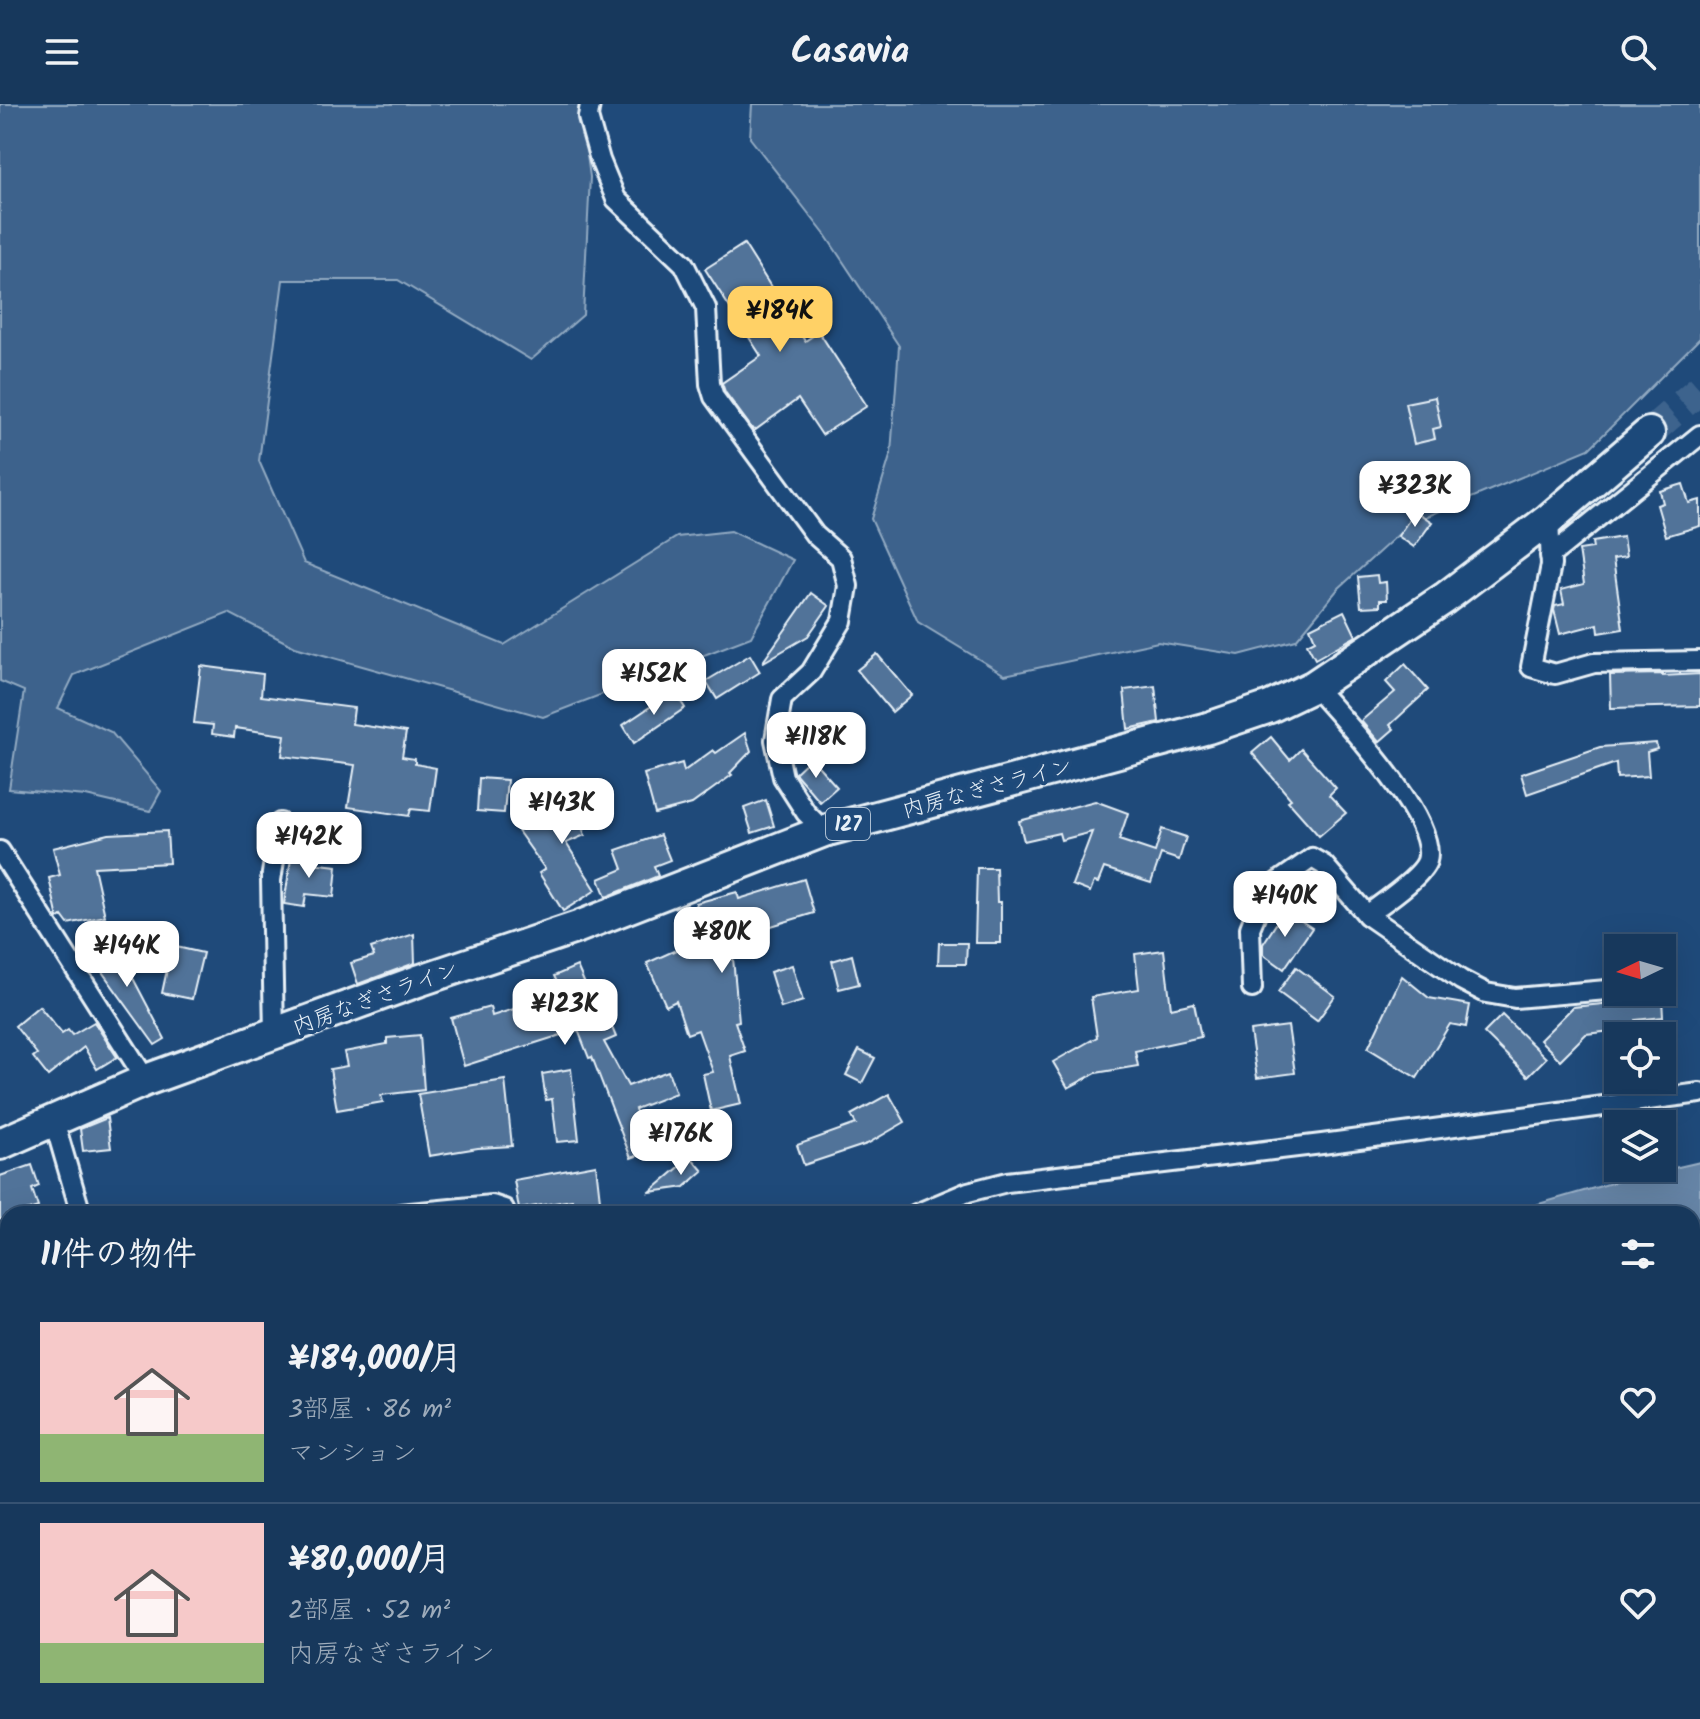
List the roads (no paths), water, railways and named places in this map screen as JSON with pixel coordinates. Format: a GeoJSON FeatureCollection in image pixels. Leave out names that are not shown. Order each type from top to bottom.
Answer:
{"type":"FeatureCollection","features":[{"type":"Feature","properties":{"kind":"highway","name":"内房なぎさライン"},"geometry":{"type":"LineString","coordinates":[[0,1144],[146,1080],[578,927],[824,831],[1208,728],[1270,707],[1314,686],[1445,598],[1549,519],[1649,433]]}},
{"type":"Feature","properties":{"kind":"street"},"geometry":{"type":"LineString","coordinates":[[590,104],[588,117],[600,160],[616,199],[684,264],[706,308],[710,384],[714,397],[815,535],[841,558],[848,586],[842,621],[811,672],[782,699],[775,740],[783,777],[806,813],[824,831]]}},
{"type":"Feature","properties":{"kind":"street"},"geometry":{"type":"LineString","coordinates":[[1550,556],[1700,435]]}},
{"type":"Feature","properties":{"kind":"street"},"geometry":{"type":"LineString","coordinates":[[1549,519],[1548,580],[1531,667],[1555,674],[1594,663],[1700,661]]}},
{"type":"Feature","properties":{"kind":"street"},"geometry":{"type":"LineString","coordinates":[[1314,686],[1405,796],[1419,820],[1426,842],[1427,861],[1417,874],[1367,915]]}},
{"type":"Feature","properties":{"kind":"street"},"geometry":{"type":"LineString","coordinates":[[274,1034],[271,880],[280,823]]}},
{"type":"Feature","properties":{"kind":"street"},"geometry":{"type":"LineString","coordinates":[[0,851],[146,1080]]}},
{"type":"Feature","properties":{"kind":"street"},"geometry":{"type":"LineString","coordinates":[[1252,988],[1250,928],[1265,891],[1312,858],[1324,865],[1367,915],[1461,980],[1486,993],[1515,998],[1604,990]]}},
{"type":"Feature","properties":{"kind":"street"},"geometry":{"type":"LineString","coordinates":[[935,1206],[968,1192],[1007,1182],[1322,1144],[1700,1093]]}},
{"type":"Feature","properties":{"kind":"street"},"geometry":{"type":"LineString","coordinates":[[54,1121],[79,1206]]}},
{"type":"Feature","properties":{"kind":"tunnel"},"geometry":{"type":"LineString","coordinates":[[1649,433],[1700,389]]}}]}
